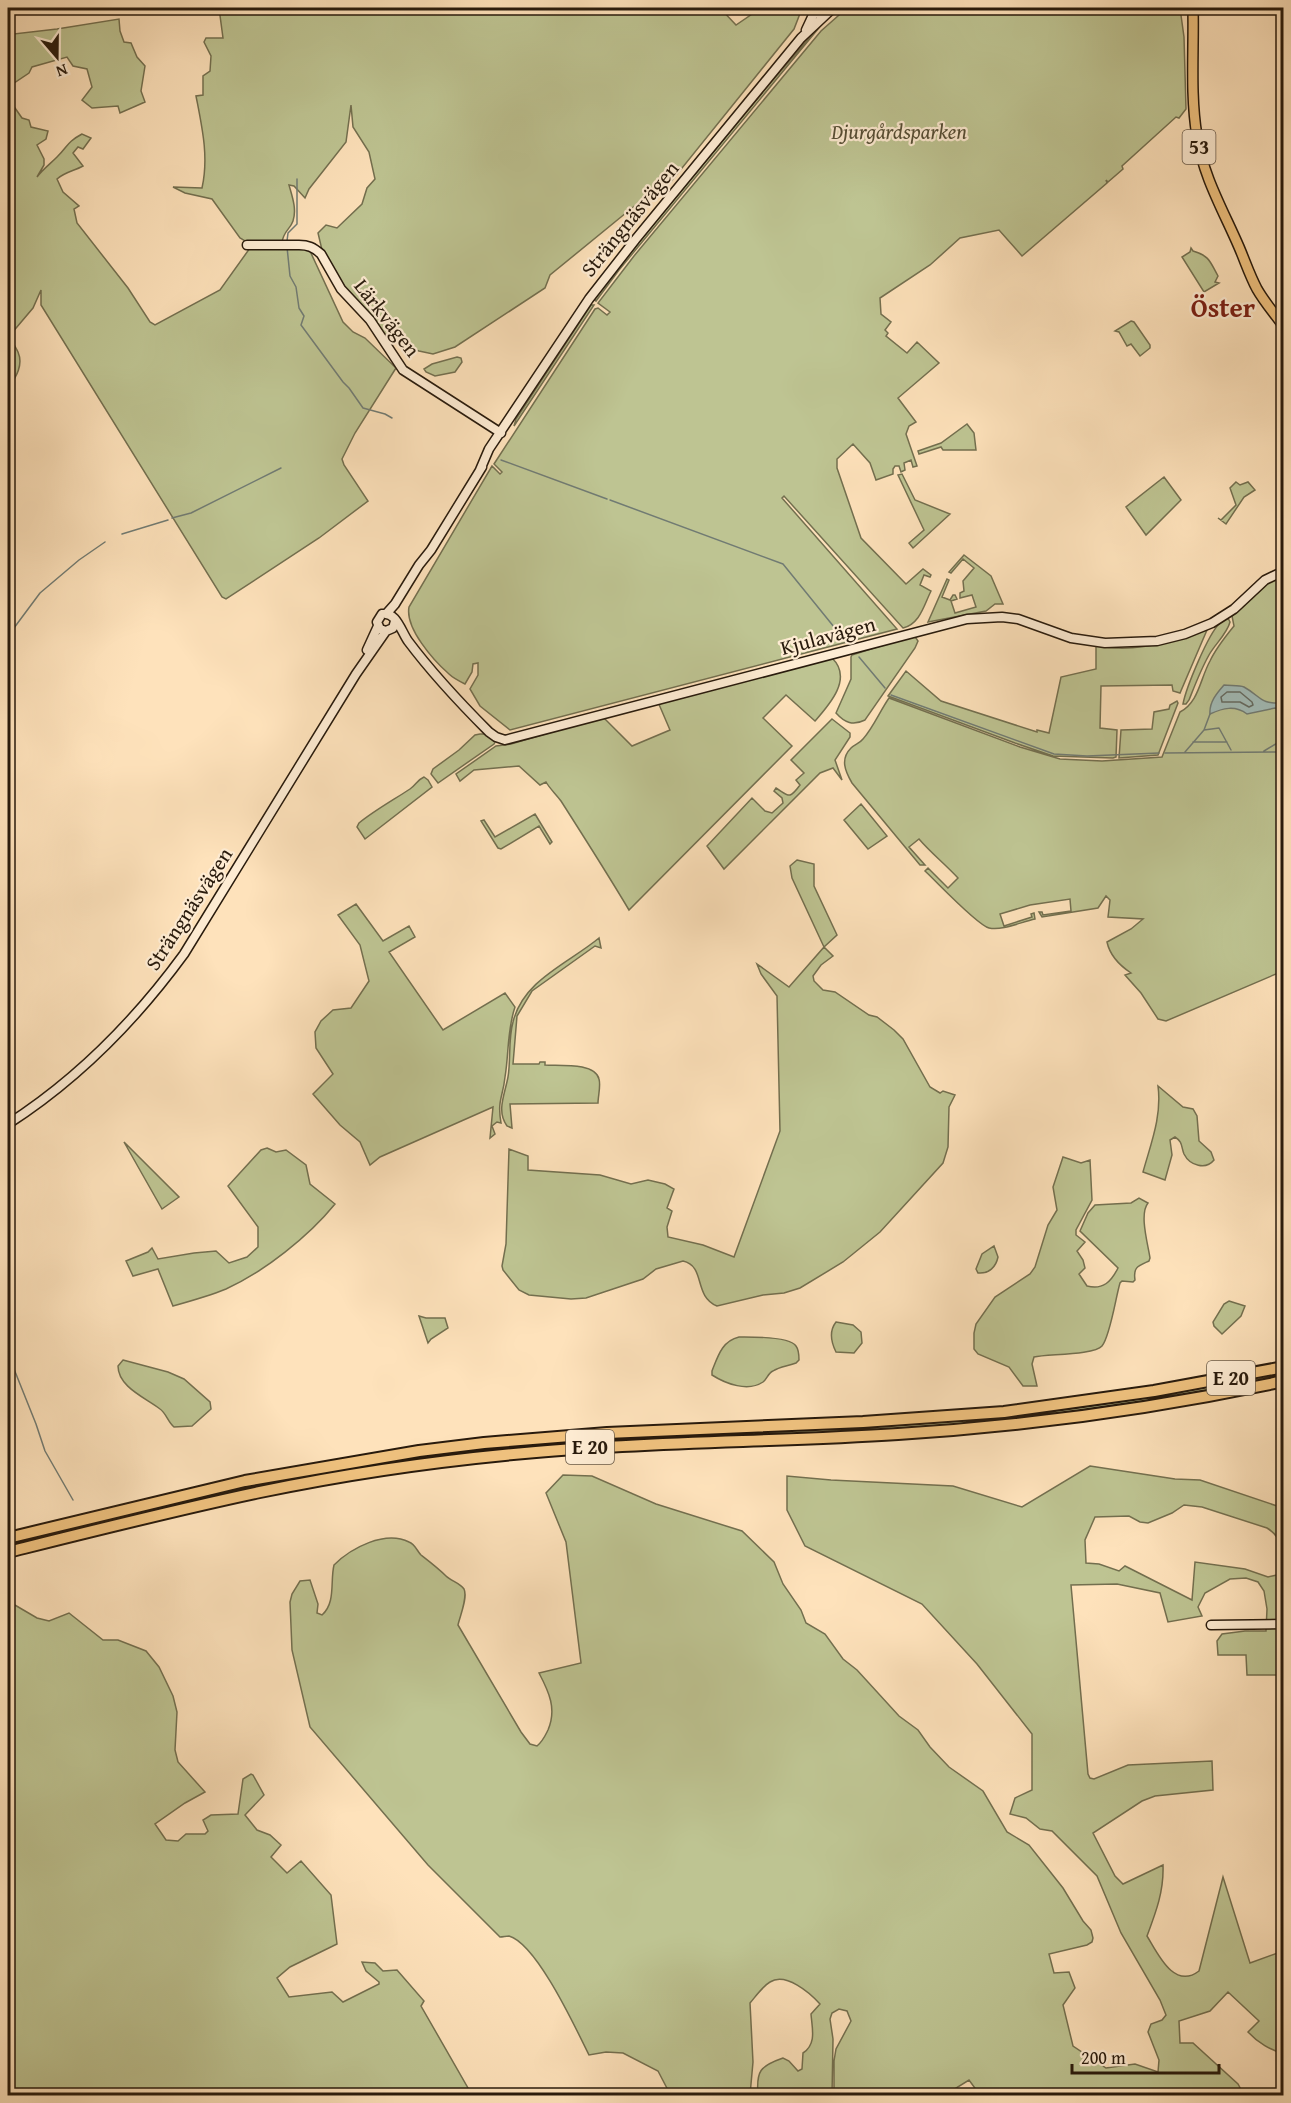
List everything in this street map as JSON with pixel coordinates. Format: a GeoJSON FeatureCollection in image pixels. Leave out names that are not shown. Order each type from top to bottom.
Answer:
{"type":"FeatureCollection","features":[{"type":"Feature","properties":{"kind":"highway","name":"E 20"},"geometry":{"type":"LineString","coordinates":[[8,1538],[235,1483],[419,1451],[584,1434],[886,1421],[980,1414],[1117,1397],[1284,1367]]}},
{"type":"Feature","properties":{"kind":"highway","name":"E 20"},"geometry":{"type":"LineString","coordinates":[[8,1551],[260,1492],[434,1463],[603,1447],[852,1437],[983,1428],[1120,1411],[1284,1381]]}},
{"type":"Feature","properties":{"kind":"main road","name":"53"},"geometry":{"type":"LineString","coordinates":[[1188,8],[1192,39]]}},
{"type":"Feature","properties":{"kind":"main road","name":"53"},"geometry":{"type":"LineString","coordinates":[[1193,8],[1195,122],[1201,155],[1212,190],[1257,288],[1284,327]]}},
{"type":"Feature","properties":{"kind":"street","name":"Strängnäsvägen"},"geometry":{"type":"LineString","coordinates":[[392,617],[424,568],[431,550],[480,470],[486,453],[590,299],[635,240],[819,16],[833,8]]}},
{"type":"Feature","properties":{"kind":"street","name":"Lärkvägen"},"geometry":{"type":"LineString","coordinates":[[247,245],[307,245],[316,249],[341,289],[370,320],[404,370],[501,433]]}},
{"type":"Feature","properties":{"kind":"street","name":"Kjulavägen"},"geometry":{"type":"LineString","coordinates":[[392,617],[407,640],[480,723],[496,737],[505,740],[968,619],[1002,617],[1018,619],[1071,638],[1105,644],[1170,639],[1198,629],[1225,615],[1265,579],[1284,571]]}},
{"type":"Feature","properties":{"kind":"street"},"geometry":{"type":"LineString","coordinates":[[382,614],[392,617],[393,628],[384,629],[378,617],[382,614]]}},
{"type":"Feature","properties":{"kind":"street","name":"Strängnäsvägen"},"geometry":{"type":"LineString","coordinates":[[8,1124],[46,1098],[85,1066],[125,1027],[157,990],[190,945],[384,629]]}},
{"type":"Feature","properties":{"kind":"street","name":"Kjulavägen"},"geometry":{"type":"LineString","coordinates":[[384,629],[407,640]]}},
{"type":"Feature","properties":{"kind":"street"},"geometry":{"type":"LineString","coordinates":[[1211,1625],[1284,1624]]}},
{"type":"Feature","properties":{"kind":"green space"},"geometry":{"type":"Polygon","coordinates":[[[8,8],[13,8],[10,12],[14,34],[119,19],[124,42],[131,43],[137,57],[145,66],[141,91],[145,102],[120,113],[118,106],[92,108],[82,100],[92,87],[87,69],[73,66],[67,57],[32,67],[29,73],[8,87],[8,8]]]}},
{"type":"Feature","properties":{"kind":"green space"},"geometry":{"type":"Polygon","coordinates":[[[219,8],[720,8],[736,25],[761,8],[800,8],[801,11],[794,29],[670,183],[643,199],[550,275],[545,288],[455,347],[433,354],[385,339],[348,294],[322,250],[318,233],[326,225],[337,228],[362,204],[367,188],[375,179],[369,152],[353,127],[351,105],[346,142],[309,189],[305,198],[294,186],[289,185],[294,203],[294,216],[282,243],[310,251],[343,322],[353,332],[365,338],[396,368],[355,433],[342,459],[368,501],[319,538],[226,599],[222,597],[41,305],[41,290],[33,308],[11,334],[20,362],[18,372],[8,389],[8,98],[22,118],[29,120],[31,127],[48,131],[46,139],[37,145],[44,159],[44,165],[37,177],[73,140],[82,134],[91,138],[83,149],[78,147],[73,153],[83,166],[57,179],[63,192],[79,206],[74,209],[77,223],[128,288],[150,322],[155,325],[220,290],[250,248],[212,199],[185,193],[173,187],[202,188],[205,153],[196,96],[203,95],[203,76],[210,71],[211,56],[204,42],[206,38],[223,38],[219,8]]]}},
{"type":"Feature","properties":{"kind":"green space","name":"Djurgårdsparken"},"geometry":{"type":"Polygon","coordinates":[[[847,8],[1180,8],[1184,37],[1186,109],[1179,118],[1176,117],[1122,166],[1123,169],[1108,182],[1106,180],[1107,183],[1022,256],[999,230],[960,238],[930,265],[880,298],[881,314],[891,322],[885,330],[888,333],[886,336],[907,353],[917,342],[939,363],[898,398],[916,422],[909,426],[906,434],[917,466],[913,467],[911,460],[904,463],[905,470],[901,472],[899,466],[895,466],[893,474],[876,480],[870,463],[853,444],[837,459],[837,468],[861,538],[906,584],[923,569],[931,575],[930,577],[924,575],[920,585],[931,591],[921,613],[914,622],[903,628],[784,496],[782,498],[897,629],[510,730],[480,706],[470,689],[478,675],[478,663],[473,664],[472,672],[465,684],[451,675],[428,652],[416,634],[411,624],[409,607],[492,466],[500,474],[502,472],[494,464],[595,309],[598,308],[607,315],[610,312],[598,303],[634,256],[821,31],[847,8]]]}},
{"type":"Feature","properties":{"kind":"green space"},"geometry":{"type":"Polygon","coordinates":[[[832,12],[596,301],[594,299],[651,227],[832,12]]]}},
{"type":"Feature","properties":{"kind":"green space"},"geometry":{"type":"Polygon","coordinates":[[[1191,248],[1206,257],[1218,276],[1215,282],[1219,283],[1204,292],[1182,257],[1190,252],[1191,248]]]}},
{"type":"Feature","properties":{"kind":"green space"},"geometry":{"type":"Polygon","coordinates":[[[591,305],[594,305],[514,426],[516,419],[591,305]]]}},
{"type":"Feature","properties":{"kind":"green space"},"geometry":{"type":"Polygon","coordinates":[[[1131,321],[1150,345],[1150,348],[1140,356],[1131,344],[1127,346],[1119,332],[1115,331],[1131,321]]]}},
{"type":"Feature","properties":{"kind":"green space"},"geometry":{"type":"Polygon","coordinates":[[[461,358],[462,362],[455,372],[435,376],[424,369],[432,364],[461,358]]]}},
{"type":"Feature","properties":{"kind":"green space"},"geometry":{"type":"Polygon","coordinates":[[[967,424],[974,433],[976,450],[943,450],[941,447],[919,454],[918,451],[941,443],[967,424]]]}},
{"type":"Feature","properties":{"kind":"green space"},"geometry":{"type":"Polygon","coordinates":[[[902,474],[915,500],[950,514],[913,548],[909,543],[924,530],[898,475],[902,474]]]}},
{"type":"Feature","properties":{"kind":"green space"},"geometry":{"type":"Polygon","coordinates":[[[1164,477],[1181,500],[1146,535],[1126,507],[1164,477]]]}},
{"type":"Feature","properties":{"kind":"green space"},"geometry":{"type":"Polygon","coordinates":[[[1236,482],[1240,485],[1248,482],[1255,490],[1244,497],[1226,524],[1218,518],[1221,520],[1236,505],[1230,488],[1236,482]]]}},
{"type":"Feature","properties":{"kind":"green space"},"geometry":{"type":"Polygon","coordinates":[[[964,555],[991,576],[1003,604],[995,604],[986,611],[928,622],[947,579],[949,580],[942,597],[950,600],[955,595],[957,599],[951,601],[955,613],[976,607],[972,595],[960,598],[960,593],[964,591],[963,581],[974,568],[963,559],[951,573],[949,572],[964,555]]]}},
{"type":"Feature","properties":{"kind":"green space"},"geometry":{"type":"Polygon","coordinates":[[[1283,575],[1283,971],[1166,1021],[1158,1019],[1141,993],[1125,975],[1131,973],[1116,960],[1107,942],[1131,929],[1143,919],[1108,917],[1110,900],[1106,896],[1098,908],[1042,917],[1039,912],[1043,915],[1071,911],[1070,899],[1030,905],[1000,914],[1004,926],[1032,917],[1031,914],[1034,913],[1035,919],[1006,927],[989,928],[966,911],[925,871],[928,868],[948,888],[958,878],[919,839],[909,847],[925,865],[920,865],[847,774],[845,761],[848,752],[867,735],[889,698],[1020,747],[1060,759],[1102,761],[1162,757],[1180,712],[1195,696],[1212,656],[1234,626],[1232,616],[1267,582],[1283,575]]]}},
{"type":"Feature","properties":{"kind":"green space"},"geometry":{"type":"Polygon","coordinates":[[[1228,618],[1230,622],[1226,631],[1206,660],[1189,700],[1183,704],[1204,649],[1215,629],[1228,618]]]}},
{"type":"Feature","properties":{"kind":"green space"},"geometry":{"type":"Polygon","coordinates":[[[1207,630],[1180,693],[1173,691],[1172,685],[1101,686],[1100,728],[1117,730],[1116,757],[1113,758],[1053,756],[888,696],[906,671],[941,701],[1037,732],[1037,730],[1049,733],[1061,677],[1096,669],[1096,645],[1110,648],[1138,647],[1166,642],[1207,630]]]}},
{"type":"Feature","properties":{"kind":"green space"},"geometry":{"type":"Polygon","coordinates":[[[912,636],[918,641],[915,648],[865,720],[853,723],[839,716],[836,713],[851,679],[852,655],[912,636]]]}},
{"type":"Feature","properties":{"kind":"green space"},"geometry":{"type":"Polygon","coordinates":[[[832,658],[838,666],[840,682],[827,707],[815,721],[786,695],[763,718],[792,746],[629,910],[561,801],[546,782],[540,785],[519,766],[474,770],[460,781],[456,774],[496,746],[511,744],[603,717],[632,746],[670,730],[658,702],[832,658]]]}},
{"type":"Feature","properties":{"kind":"green space"},"geometry":{"type":"Polygon","coordinates":[[[1177,701],[1158,755],[1119,758],[1121,730],[1152,729],[1154,712],[1169,709],[1170,705],[1177,701]]]}},
{"type":"Feature","properties":{"kind":"green space"},"geometry":{"type":"Polygon","coordinates":[[[832,719],[850,733],[850,737],[835,760],[842,780],[833,768],[820,773],[724,869],[707,846],[752,798],[765,811],[772,813],[783,803],[782,798],[774,791],[776,788],[786,795],[793,793],[800,785],[796,780],[804,773],[791,760],[832,719]]]}},
{"type":"Feature","properties":{"kind":"green space"},"geometry":{"type":"Polygon","coordinates":[[[485,734],[495,742],[494,744],[438,783],[431,774],[433,769],[475,735],[485,734]]]}},
{"type":"Feature","properties":{"kind":"green space"},"geometry":{"type":"Polygon","coordinates":[[[424,777],[432,787],[365,839],[357,827],[359,823],[424,777]]]}},
{"type":"Feature","properties":{"kind":"green space"},"geometry":{"type":"Polygon","coordinates":[[[861,804],[887,836],[868,849],[844,820],[861,804]]]}},
{"type":"Feature","properties":{"kind":"green space"},"geometry":{"type":"Polygon","coordinates":[[[535,814],[552,842],[550,844],[539,826],[501,849],[498,848],[481,821],[484,820],[495,837],[535,814]]]}},
{"type":"Feature","properties":{"kind":"green space"},"geometry":{"type":"Polygon","coordinates":[[[797,860],[814,864],[814,886],[837,935],[824,947],[792,878],[790,866],[797,860]]]}},
{"type":"Feature","properties":{"kind":"green space"},"geometry":{"type":"Polygon","coordinates":[[[356,904],[383,941],[409,926],[415,937],[389,952],[443,1030],[505,993],[515,1007],[500,1104],[501,1123],[497,1122],[492,1126],[495,1134],[490,1138],[493,1107],[380,1157],[370,1165],[360,1142],[340,1125],[313,1094],[333,1074],[316,1048],[315,1032],[321,1021],[333,1010],[351,1008],[369,981],[360,945],[338,915],[356,904]]]}},
{"type":"Feature","properties":{"kind":"green space"},"geometry":{"type":"Polygon","coordinates":[[[599,938],[601,948],[595,946],[532,991],[517,1016],[513,1064],[545,1062],[545,1065],[576,1066],[591,1070],[599,1079],[598,1103],[510,1104],[512,1128],[507,1126],[502,1114],[502,1102],[509,1070],[511,1029],[518,1007],[526,995],[548,974],[599,938]]]}},
{"type":"Feature","properties":{"kind":"green space"},"geometry":{"type":"Polygon","coordinates":[[[824,947],[833,956],[821,965],[813,976],[814,981],[823,990],[835,992],[894,1030],[903,1039],[930,1087],[940,1093],[943,1091],[955,1095],[949,1107],[948,1147],[943,1163],[880,1232],[843,1262],[800,1288],[784,1293],[763,1295],[717,1306],[705,1295],[695,1269],[683,1261],[656,1269],[643,1279],[586,1298],[529,1295],[519,1290],[502,1266],[506,1244],[509,1149],[528,1156],[528,1170],[600,1175],[631,1184],[648,1180],[665,1184],[674,1189],[667,1208],[672,1211],[667,1227],[668,1237],[703,1245],[734,1257],[780,1131],[777,996],[761,974],[757,964],[789,987],[824,947]]]}},
{"type":"Feature","properties":{"kind":"green space"},"geometry":{"type":"Polygon","coordinates":[[[1158,1086],[1183,1107],[1193,1109],[1197,1116],[1199,1141],[1211,1152],[1214,1160],[1203,1166],[1194,1164],[1184,1154],[1181,1143],[1175,1137],[1170,1140],[1172,1155],[1165,1180],[1143,1172],[1157,1119],[1158,1086]]]}},
{"type":"Feature","properties":{"kind":"green space"},"geometry":{"type":"Polygon","coordinates":[[[124,1142],[179,1197],[162,1209],[124,1142]]]}},
{"type":"Feature","properties":{"kind":"green space"},"geometry":{"type":"Polygon","coordinates":[[[267,1148],[276,1152],[286,1150],[306,1165],[310,1184],[335,1204],[312,1228],[285,1252],[241,1282],[213,1294],[173,1306],[158,1269],[133,1276],[126,1261],[152,1248],[158,1259],[216,1251],[229,1263],[247,1257],[258,1247],[258,1227],[228,1186],[261,1150],[267,1148]]]}},
{"type":"Feature","properties":{"kind":"green space"},"geometry":{"type":"Polygon","coordinates":[[[1063,1157],[1081,1163],[1090,1160],[1092,1200],[1076,1230],[1076,1235],[1085,1242],[1077,1251],[1085,1268],[1079,1274],[1087,1286],[1098,1287],[1106,1284],[1118,1268],[1080,1231],[1088,1213],[1095,1205],[1131,1203],[1139,1198],[1148,1203],[1145,1208],[1144,1222],[1150,1258],[1149,1261],[1137,1267],[1133,1282],[1122,1281],[1120,1283],[1110,1326],[1102,1346],[1081,1353],[1034,1357],[1032,1364],[1037,1386],[1023,1386],[1009,1367],[978,1354],[974,1349],[974,1333],[976,1324],[995,1297],[1030,1274],[1035,1267],[1048,1225],[1057,1210],[1053,1187],[1063,1157]]]}},
{"type":"Feature","properties":{"kind":"green space"},"geometry":{"type":"Polygon","coordinates":[[[994,1246],[998,1257],[996,1264],[989,1271],[978,1273],[976,1269],[982,1254],[994,1246]]]}},
{"type":"Feature","properties":{"kind":"green space"},"geometry":{"type":"Polygon","coordinates":[[[1229,1301],[1245,1306],[1241,1316],[1222,1334],[1213,1322],[1224,1304],[1229,1301]]]}},
{"type":"Feature","properties":{"kind":"green space"},"geometry":{"type":"Polygon","coordinates":[[[419,1316],[445,1318],[448,1328],[428,1343],[419,1316]]]}},
{"type":"Feature","properties":{"kind":"green space"},"geometry":{"type":"Polygon","coordinates":[[[836,1322],[853,1325],[861,1332],[862,1343],[854,1353],[836,1352],[832,1329],[836,1322]]]}},
{"type":"Feature","properties":{"kind":"green space"},"geometry":{"type":"Polygon","coordinates":[[[739,1337],[786,1340],[796,1346],[799,1360],[771,1372],[764,1381],[757,1385],[737,1386],[712,1375],[725,1346],[739,1337]]]}},
{"type":"Feature","properties":{"kind":"green space"},"geometry":{"type":"Polygon","coordinates":[[[123,1360],[168,1372],[184,1379],[210,1402],[211,1409],[192,1426],[174,1427],[162,1411],[123,1380],[118,1366],[123,1360]]]}},
{"type":"Feature","properties":{"kind":"green space"},"geometry":{"type":"Polygon","coordinates":[[[1283,1370],[1283,1377],[1191,1395],[1036,1418],[900,1430],[672,1440],[691,1432],[877,1425],[1283,1370]]]}},
{"type":"Feature","properties":{"kind":"green space"},"geometry":{"type":"Polygon","coordinates":[[[1090,1466],[1175,1479],[1200,1480],[1283,1508],[1283,1552],[1280,1542],[1267,1528],[1202,1507],[1184,1505],[1148,1523],[1140,1522],[1129,1516],[1095,1517],[1085,1540],[1086,1563],[1099,1564],[1119,1571],[1125,1566],[1192,1600],[1195,1562],[1245,1569],[1268,1577],[1281,1574],[1283,1568],[1283,1675],[1247,1675],[1246,1655],[1218,1655],[1217,1641],[1222,1634],[1266,1631],[1267,1609],[1264,1591],[1258,1582],[1246,1578],[1230,1579],[1205,1593],[1198,1607],[1202,1616],[1168,1622],[1160,1593],[1117,1584],[1071,1585],[1090,1778],[1094,1779],[1128,1765],[1212,1761],[1213,1790],[1155,1796],[1142,1801],[1093,1833],[1115,1876],[1123,1884],[1163,1865],[1161,1893],[1147,1936],[1162,1960],[1174,1973],[1190,1976],[1199,1971],[1223,1877],[1250,1963],[1283,1951],[1283,2054],[1265,2046],[1248,2032],[1259,2021],[1228,1992],[1210,2011],[1179,2021],[1180,2043],[1193,2043],[1238,2084],[1244,2095],[980,2095],[969,2080],[945,2095],[834,2095],[836,2049],[851,2021],[847,2011],[839,2009],[832,2013],[830,2019],[833,2039],[832,2095],[758,2095],[759,2075],[761,2070],[769,2064],[783,2058],[798,2071],[802,2069],[803,2053],[812,2040],[811,2014],[820,2004],[797,1985],[776,1980],[765,1986],[750,2003],[753,2062],[750,2095],[674,2096],[670,2094],[658,2071],[623,2053],[606,2052],[589,2055],[555,1989],[531,1954],[520,1942],[509,1936],[500,1937],[428,1865],[310,1727],[292,1650],[290,1602],[292,1594],[300,1581],[310,1580],[318,1604],[317,1613],[322,1615],[331,1598],[334,1565],[359,1547],[390,1538],[409,1542],[421,1555],[464,1589],[465,1597],[458,1625],[521,1732],[530,1744],[537,1746],[548,1730],[552,1715],[549,1694],[539,1673],[581,1663],[566,1542],[546,1493],[563,1475],[592,1476],[656,1504],[742,1531],[774,1562],[783,1584],[801,1610],[806,1623],[825,1634],[843,1659],[857,1670],[899,1716],[918,1730],[949,1767],[983,1791],[1007,1832],[1029,1845],[1063,1888],[1091,1930],[1092,1942],[1087,1945],[1049,1954],[1054,1973],[1069,1972],[1075,1988],[1063,2005],[1073,2046],[1106,2068],[1135,2064],[1158,2072],[1159,2060],[1148,2032],[1151,2024],[1162,2020],[1166,2015],[1160,2000],[1121,1933],[1097,1876],[1052,1831],[1040,1829],[1026,1818],[1010,1814],[1015,1798],[1032,1790],[1032,1734],[977,1664],[922,1604],[805,1546],[787,1510],[787,1476],[953,1486],[1022,1507],[1090,1466]]]}},
{"type":"Feature","properties":{"kind":"green space"},"geometry":{"type":"Polygon","coordinates":[[[8,1601],[37,1618],[49,1621],[69,1613],[103,1640],[118,1640],[146,1651],[159,1667],[173,1696],[177,1712],[175,1750],[178,1762],[205,1792],[155,1824],[166,1840],[178,1841],[186,1834],[205,1834],[208,1831],[203,1820],[211,1815],[238,1814],[243,1779],[253,1775],[264,1795],[245,1815],[257,1830],[270,1835],[281,1845],[271,1857],[287,1873],[301,1861],[331,1895],[337,1944],[290,1967],[277,1978],[289,1997],[332,1992],[343,2002],[379,1984],[366,1971],[362,1962],[375,1963],[383,1971],[397,1970],[424,2001],[421,2006],[472,2095],[8,2095],[8,1601]]]}},
{"type":"Feature","properties":{"kind":"water"},"geometry":{"type":"Polygon","coordinates":[[[1224,685],[1244,687],[1265,701],[1283,703],[1283,711],[1275,708],[1247,714],[1238,709],[1229,708],[1210,714],[1212,702],[1224,685]]]}},
{"type":"Feature","properties":{"kind":"waterway"},"geometry":{"type":"LineString","coordinates":[[287,241],[288,233],[297,224],[297,179]]}},
{"type":"Feature","properties":{"kind":"waterway"},"geometry":{"type":"LineString","coordinates":[[287,247],[290,276],[296,287],[299,308],[304,316],[301,325],[363,408],[392,418]]}},
{"type":"Feature","properties":{"kind":"waterway"},"geometry":{"type":"LineString","coordinates":[[501,460],[607,499]]}},
{"type":"Feature","properties":{"kind":"waterway"},"geometry":{"type":"LineString","coordinates":[[172,518],[191,513],[281,468]]}},
{"type":"Feature","properties":{"kind":"waterway"},"geometry":{"type":"LineString","coordinates":[[610,500],[783,564],[847,643]]}},
{"type":"Feature","properties":{"kind":"waterway"},"geometry":{"type":"LineString","coordinates":[[122,534],[168,520]]}},
{"type":"Feature","properties":{"kind":"waterway"},"geometry":{"type":"LineString","coordinates":[[8,636],[40,593],[79,560],[105,542]]}},
{"type":"Feature","properties":{"kind":"waterway"},"geometry":{"type":"LineString","coordinates":[[859,657],[885,688]]}},
{"type":"Feature","properties":{"kind":"waterway"},"geometry":{"type":"LineString","coordinates":[[891,695],[1054,754],[1087,756],[1159,753]]}},
{"type":"Feature","properties":{"kind":"waterway"},"geometry":{"type":"LineString","coordinates":[[1204,730],[1210,714]]}},
{"type":"Feature","properties":{"kind":"waterway"},"geometry":{"type":"LineString","coordinates":[[1185,752],[1204,730],[1219,728],[1231,750]]}},
{"type":"Feature","properties":{"kind":"waterway"},"geometry":{"type":"LineString","coordinates":[[1264,751],[1284,739]]}},
{"type":"Feature","properties":{"kind":"waterway"},"geometry":{"type":"LineString","coordinates":[[1193,742],[1227,742]]}},
{"type":"Feature","properties":{"kind":"waterway"},"geometry":{"type":"LineString","coordinates":[[1165,753],[1284,752]]}},
{"type":"Feature","properties":{"kind":"waterway"},"geometry":{"type":"LineString","coordinates":[[8,1354],[45,1451],[73,1500]]}},
{"type":"Feature","properties":{"kind":"district","name":"Öster"},"geometry":{"type":"Point","coordinates":[1223,308]}}]}
